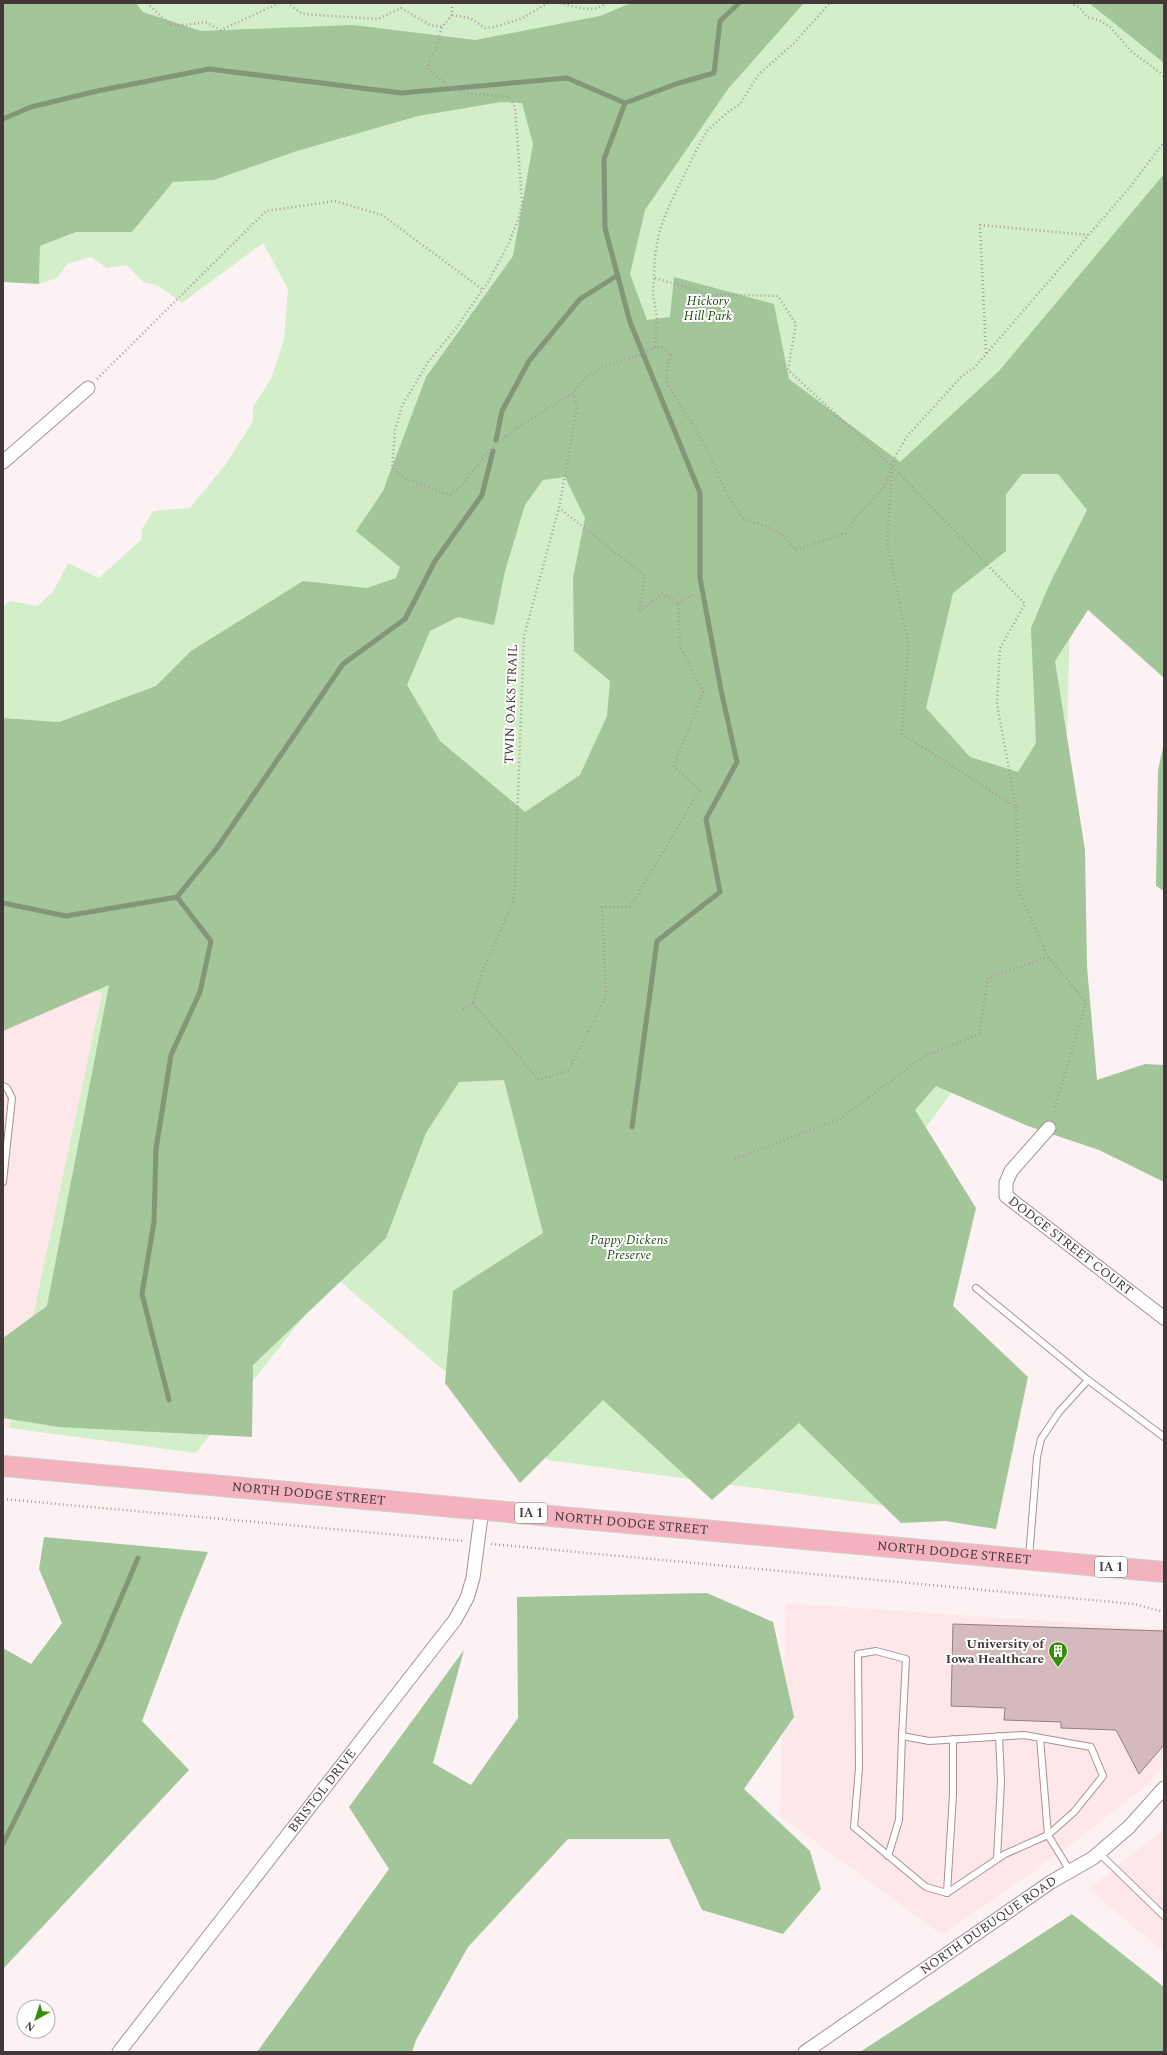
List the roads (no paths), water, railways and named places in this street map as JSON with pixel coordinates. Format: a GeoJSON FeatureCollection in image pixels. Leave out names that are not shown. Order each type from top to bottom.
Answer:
{"type":"FeatureCollection","features":[{"type":"Feature","properties":{"kind":"main road","name":"NORTH DODGE STREET"},"geometry":{"type":"LineString","coordinates":[[3,1466],[1164,1572]]}},
{"type":"Feature","properties":{"kind":"street"},"geometry":{"type":"LineString","coordinates":[[3,462],[88,388]]}},
{"type":"Feature","properties":{"kind":"street","name":"DODGE STREET COURT"},"geometry":{"type":"LineString","coordinates":[[1049,1128],[1011,1171],[1006,1183],[1006,1196],[1164,1318]]}},
{"type":"Feature","properties":{"kind":"street","name":"BRISTOL DRIVE"},"geometry":{"type":"LineString","coordinates":[[119,2052],[455,1620],[467,1598],[473,1578],[482,1509]]}},
{"type":"Feature","properties":{"kind":"street","name":"NORTH DUBUQUE ROAD"},"geometry":{"type":"LineString","coordinates":[[805,2052],[1051,1882],[1099,1852],[1129,1827],[1164,1788]]}},
{"type":"Feature","properties":{"kind":"lane"},"geometry":{"type":"LineString","coordinates":[[3,1086],[7,1088],[12,1098],[6,1127],[3,1182]]}},
{"type":"Feature","properties":{"kind":"lane"},"geometry":{"type":"LineString","coordinates":[[976,1288],[1088,1380],[1164,1437]]}},
{"type":"Feature","properties":{"kind":"lane"},"geometry":{"type":"LineString","coordinates":[[1029,1559],[1037,1457],[1041,1439],[1060,1412],[1088,1380]]}},
{"type":"Feature","properties":{"kind":"lane"},"geometry":{"type":"LineString","coordinates":[[888,1856],[899,1820],[902,1736],[906,1659],[876,1651],[858,1654],[859,1768],[854,1827],[888,1856],[926,1887],[947,1893],[998,1859],[1048,1835],[1074,1812],[1103,1776],[1091,1747],[1024,1735],[929,1741],[902,1736]]}},
{"type":"Feature","properties":{"kind":"lane"},"geometry":{"type":"LineString","coordinates":[[998,1859],[1001,1781],[999,1736]]}},
{"type":"Feature","properties":{"kind":"lane"},"geometry":{"type":"LineString","coordinates":[[1040,1738],[1045,1784],[1048,1835],[1070,1871]]}},
{"type":"Feature","properties":{"kind":"lane"},"geometry":{"type":"LineString","coordinates":[[947,1893],[953,1794],[953,1739]]}},
{"type":"Feature","properties":{"kind":"lane"},"geometry":{"type":"LineString","coordinates":[[1099,1852],[1164,1916]]}},
{"type":"Feature","properties":{"kind":"waterway"},"geometry":{"type":"LineString","coordinates":[[3,119],[31,107],[97,91],[209,69],[401,93],[567,78],[625,103],[676,84],[714,73],[720,21],[739,3]]}},
{"type":"Feature","properties":{"kind":"waterway"},"geometry":{"type":"LineString","coordinates":[[625,103],[604,159],[605,228],[630,322],[700,493],[700,578],[721,690],[737,762],[706,819],[720,892],[657,941],[632,1127]]}},
{"type":"Feature","properties":{"kind":"waterway"},"geometry":{"type":"LineString","coordinates":[[496,440],[502,411],[529,361],[580,299],[618,275]]}},
{"type":"Feature","properties":{"kind":"waterway"},"geometry":{"type":"LineString","coordinates":[[3,903],[66,916],[177,897],[217,848],[343,664],[405,619],[435,561],[482,495],[493,451]]}},
{"type":"Feature","properties":{"kind":"waterway"},"geometry":{"type":"LineString","coordinates":[[169,1400],[142,1294],[154,1222],[156,1149],[171,1055],[200,992],[211,941],[177,897]]}},
{"type":"Feature","properties":{"kind":"waterway"},"geometry":{"type":"LineString","coordinates":[[3,1844],[99,1649],[138,1558]]}},
{"type":"Feature","properties":{"kind":"place","name":"University of Iowa Healthcare"},"geometry":{"type":"Point","coordinates":[1058,1668]}},
{"type":"Feature","properties":{"kind":"park label","name":"Hickory Hill Park"},"geometry":{"type":"Point","coordinates":[708,308]}},
{"type":"Feature","properties":{"kind":"park label","name":"Pappy Dickens Preserve"},"geometry":{"type":"Point","coordinates":[629,1248]}}]}
